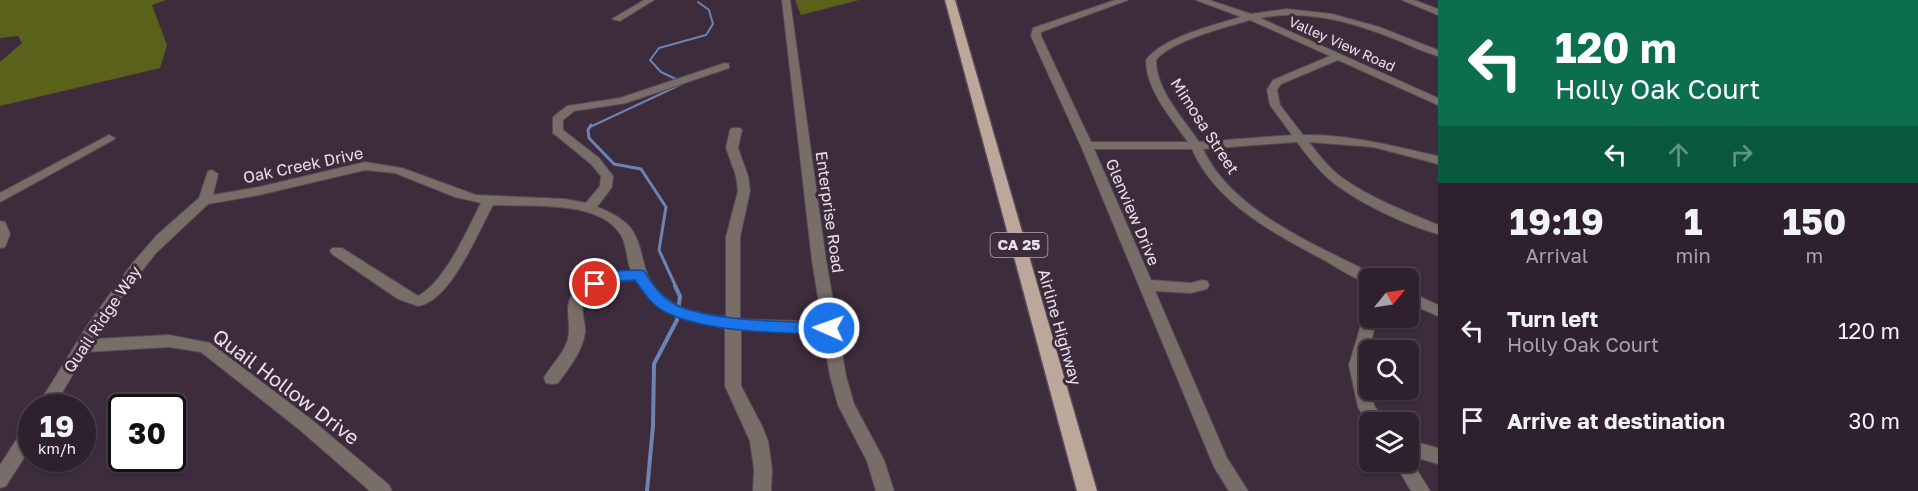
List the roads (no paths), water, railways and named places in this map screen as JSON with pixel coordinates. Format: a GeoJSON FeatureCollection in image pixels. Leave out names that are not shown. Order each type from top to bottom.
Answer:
{"type":"FeatureCollection","features":[{"type":"Feature","properties":{"kind":"main road","name":"Airline Highway"},"geometry":{"type":"LineString","coordinates":[[950,0],[1087,491]]}},
{"type":"Feature","properties":{"kind":"street"},"geometry":{"type":"LineString","coordinates":[[617,20],[650,0]]}},
{"type":"Feature","properties":{"kind":"street","name":"Enterprise Road"},"geometry":{"type":"LineString","coordinates":[[786,0],[829,328],[846,405],[875,460],[885,491]]}},
{"type":"Feature","properties":{"kind":"street","name":"Glenview Drive"},"geometry":{"type":"LineString","coordinates":[[1124,0],[1036,30],[1036,36],[1087,146],[1220,462],[1239,491]]}},
{"type":"Feature","properties":{"kind":"street","name":"Valley View Road"},"geometry":{"type":"LineString","coordinates":[[1200,0],[1251,17],[1438,102]]}},
{"type":"Feature","properties":{"kind":"street"},"geometry":{"type":"LineString","coordinates":[[1406,0],[1438,12]]}},
{"type":"Feature","properties":{"kind":"street"},"geometry":{"type":"LineString","coordinates":[[1251,17],[1295,13],[1341,19],[1376,29],[1438,53]]}},
{"type":"Feature","properties":{"kind":"street","name":"Mimosa Street"},"geometry":{"type":"LineString","coordinates":[[1251,17],[1166,47],[1151,60],[1150,70],[1154,80],[1212,174],[1254,214],[1359,273]]}},
{"type":"Feature","properties":{"kind":"street"},"geometry":{"type":"LineString","coordinates":[[1337,57],[1286,77],[1273,87],[1272,96],[1275,105],[1298,137],[1336,179],[1387,209],[1438,230]]}},
{"type":"Feature","properties":{"kind":"street"},"geometry":{"type":"LineString","coordinates":[[589,208],[606,187],[607,176],[595,161],[556,131],[557,119],[563,112],[572,108],[622,100],[725,66]]}},
{"type":"Feature","properties":{"kind":"street"},"geometry":{"type":"LineString","coordinates":[[736,130],[732,148],[742,176],[744,191],[733,237],[733,386],[754,426],[759,441],[763,469],[762,491]]}},
{"type":"Feature","properties":{"kind":"street"},"geometry":{"type":"LineString","coordinates":[[1087,146],[1230,145],[1298,137],[1365,142],[1438,160]]}},
{"type":"Feature","properties":{"kind":"street"},"geometry":{"type":"LineString","coordinates":[[0,198],[110,138]]}},
{"type":"Feature","properties":{"kind":"street","name":"Oak Creek Drive"},"geometry":{"type":"LineString","coordinates":[[205,200],[224,198],[366,166],[399,170],[489,201],[550,201],[589,208],[607,216],[627,232],[639,275],[651,293],[672,309],[699,318],[732,322],[829,328]]}},
{"type":"Feature","properties":{"kind":"street"},"geometry":{"type":"LineString","coordinates":[[205,200],[212,174]]}},
{"type":"Feature","properties":{"kind":"street","name":"Quail Ridge Way"},"geometry":{"type":"LineString","coordinates":[[53,394],[110,302],[152,248],[205,200]]}},
{"type":"Feature","properties":{"kind":"street"},"geometry":{"type":"LineString","coordinates":[[337,251],[403,295],[421,301],[428,298],[441,283],[489,201]]}},
{"type":"Feature","properties":{"kind":"street"},"geometry":{"type":"LineString","coordinates":[[0,225],[3,234],[0,244]]}},
{"type":"Feature","properties":{"kind":"street"},"geometry":{"type":"LineString","coordinates":[[552,378],[573,346],[578,333],[576,306],[580,296],[595,284],[614,276],[639,275]]}},
{"type":"Feature","properties":{"kind":"street"},"geometry":{"type":"LineString","coordinates":[[1146,285],[1191,288],[1202,285]]}},
{"type":"Feature","properties":{"kind":"street"},"geometry":{"type":"LineString","coordinates":[[1419,301],[1438,310]]}},
{"type":"Feature","properties":{"kind":"street"},"geometry":{"type":"LineString","coordinates":[[1367,328],[1357,365],[1366,407],[1369,412]]}},
{"type":"Feature","properties":{"kind":"street","name":"Quail Hollow Drive"},"geometry":{"type":"LineString","coordinates":[[83,346],[169,341],[205,347],[306,425],[383,491]]}},
{"type":"Feature","properties":{"kind":"street"},"geometry":{"type":"LineString","coordinates":[[1419,450],[1438,456]]}},
{"type":"Feature","properties":{"kind":"street"},"geometry":{"type":"LineString","coordinates":[[0,480],[18,452]]}},
{"type":"Feature","properties":{"kind":"street"},"geometry":{"type":"LineString","coordinates":[[1409,472],[1421,491]]}},
{"type":"Feature","properties":{"kind":"waterway"},"geometry":{"type":"LineString","coordinates":[[680,81],[661,72],[650,60],[659,48],[706,35],[713,24],[709,10],[698,2]]}},
{"type":"Feature","properties":{"kind":"waterway"},"geometry":{"type":"LineString","coordinates":[[590,127],[682,84]]}},
{"type":"Feature","properties":{"kind":"waterway"},"geometry":{"type":"LineString","coordinates":[[591,125],[588,130],[589,138],[614,164],[641,169],[666,207],[659,250],[676,287]]}},
{"type":"Feature","properties":{"kind":"waterway"},"geometry":{"type":"LineString","coordinates":[[647,491],[653,426],[654,364],[677,320],[680,296],[675,286]]}}]}
